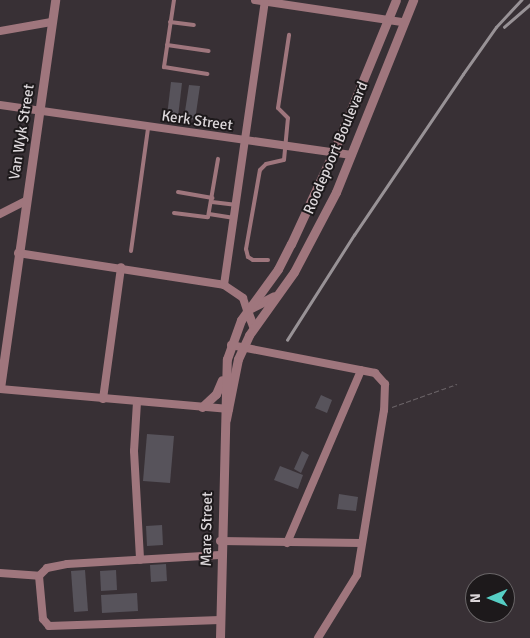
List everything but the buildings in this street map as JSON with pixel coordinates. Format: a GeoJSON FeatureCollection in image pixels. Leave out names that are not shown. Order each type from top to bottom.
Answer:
{"type":"FeatureCollection","features":[{"type":"Feature","properties":{"kind":"street","name":"Van Wyk Street"},"geometry":{"type":"LineString","coordinates":[[0,388],[2,358],[24,201],[40,112],[55,0]]}},
{"type":"Feature","properties":{"kind":"street"},"geometry":{"type":"LineString","coordinates":[[255,0],[404,22]]}},
{"type":"Feature","properties":{"kind":"street","name":"Roodepoort Boulevard"},"geometry":{"type":"LineString","coordinates":[[226,409],[227,359],[231,345],[247,310],[278,269],[334,151],[396,0]]}},
{"type":"Feature","properties":{"kind":"street","name":"Roodepoort Boulevard"},"geometry":{"type":"LineString","coordinates":[[226,409],[234,375],[253,326],[281,290],[314,235],[351,155],[412,0]]}},
{"type":"Feature","properties":{"kind":"street"},"geometry":{"type":"LineString","coordinates":[[224,285],[264,1]]}},
{"type":"Feature","properties":{"kind":"street"},"geometry":{"type":"LineString","coordinates":[[0,31],[52,22]]}},
{"type":"Feature","properties":{"kind":"street","name":"Kerk Street"},"geometry":{"type":"LineString","coordinates":[[0,105],[148,128],[334,151],[351,155]]}},
{"type":"Feature","properties":{"kind":"street"},"geometry":{"type":"LineString","coordinates":[[0,214],[24,201]]}},
{"type":"Feature","properties":{"kind":"street"},"geometry":{"type":"LineString","coordinates":[[18,253],[121,267],[224,285],[243,298],[253,326]]}},
{"type":"Feature","properties":{"kind":"street"},"geometry":{"type":"LineString","coordinates":[[103,399],[121,267]]}},
{"type":"Feature","properties":{"kind":"street"},"geometry":{"type":"LineString","coordinates":[[247,310],[281,290]]}},
{"type":"Feature","properties":{"kind":"street"},"geometry":{"type":"LineString","coordinates":[[231,345],[380,375],[386,389],[357,575],[318,638]]}},
{"type":"Feature","properties":{"kind":"street"},"geometry":{"type":"LineString","coordinates":[[202,407],[216,394],[227,359]]}},
{"type":"Feature","properties":{"kind":"street"},"geometry":{"type":"LineString","coordinates":[[287,542],[360,370]]}},
{"type":"Feature","properties":{"kind":"street"},"geometry":{"type":"LineString","coordinates":[[0,388],[226,409]]}},
{"type":"Feature","properties":{"kind":"street"},"geometry":{"type":"LineString","coordinates":[[137,402],[134,451],[140,560]]}},
{"type":"Feature","properties":{"kind":"street","name":"Mare Street"},"geometry":{"type":"LineString","coordinates":[[220,638],[220,541],[226,409]]}},
{"type":"Feature","properties":{"kind":"street"},"geometry":{"type":"LineString","coordinates":[[220,541],[361,543]]}},
{"type":"Feature","properties":{"kind":"street"},"geometry":{"type":"LineString","coordinates":[[0,573],[39,576],[47,568],[59,564],[220,555]]}},
{"type":"Feature","properties":{"kind":"street"},"geometry":{"type":"LineString","coordinates":[[39,576],[43,619],[48,626],[220,620]]}},
{"type":"Feature","properties":{"kind":"lane"},"geometry":{"type":"LineString","coordinates":[[174,0],[165,68],[207,74]]}},
{"type":"Feature","properties":{"kind":"lane"},"geometry":{"type":"LineString","coordinates":[[170,22],[194,25]]}},
{"type":"Feature","properties":{"kind":"lane"},"geometry":{"type":"LineString","coordinates":[[268,260],[253,260],[248,257],[246,249],[260,170],[266,164],[284,160],[288,118],[278,108],[289,35]]}},
{"type":"Feature","properties":{"kind":"lane"},"geometry":{"type":"LineString","coordinates":[[167,45],[209,51]]}},
{"type":"Feature","properties":{"kind":"lane"},"geometry":{"type":"LineString","coordinates":[[131,251],[148,128]]}},
{"type":"Feature","properties":{"kind":"lane"},"geometry":{"type":"LineString","coordinates":[[174,213],[206,218],[209,214],[212,200],[218,159]]}},
{"type":"Feature","properties":{"kind":"lane"},"geometry":{"type":"LineString","coordinates":[[178,192],[235,205]]}},
{"type":"Feature","properties":{"kind":"lane"},"geometry":{"type":"LineString","coordinates":[[209,214],[233,218]]}},
{"type":"Feature","properties":{"kind":"path"},"geometry":{"type":"LineString","coordinates":[[384,410],[456,384]]}},
{"type":"Feature","properties":{"kind":"railway"},"geometry":{"type":"LineString","coordinates":[[287,340],[354,235],[463,74],[496,27],[521,0]]}},
{"type":"Feature","properties":{"kind":"railway"},"geometry":{"type":"LineString","coordinates":[[504,27],[530,4]]}}]}
